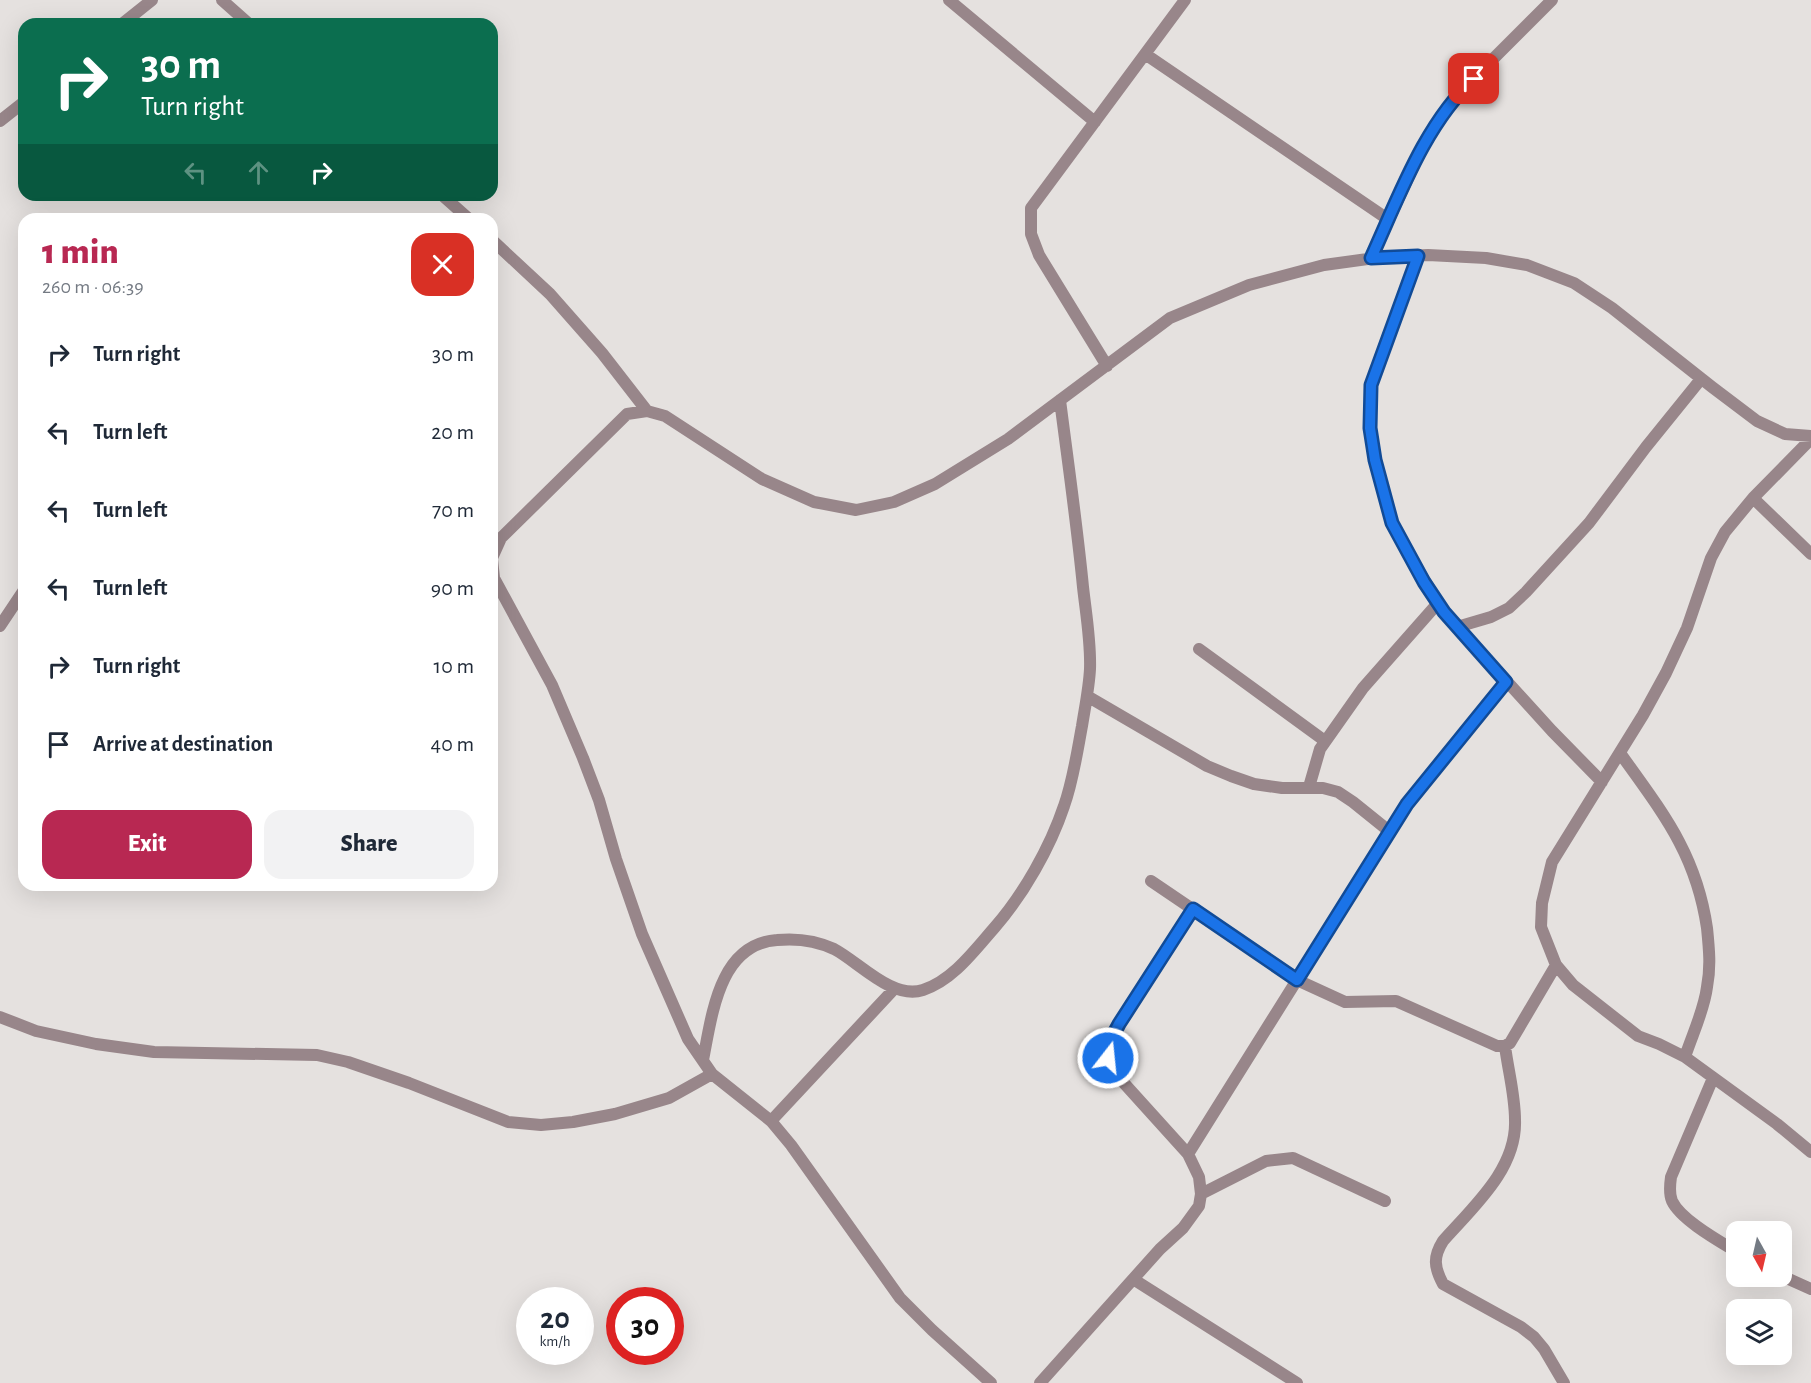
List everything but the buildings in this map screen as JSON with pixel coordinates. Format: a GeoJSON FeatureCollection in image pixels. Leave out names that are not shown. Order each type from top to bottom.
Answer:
{"type":"FeatureCollection","features":[{"type":"Feature","properties":{"kind":"street"},"geometry":{"type":"LineString","coordinates":[[130,18],[152,0]]}},
{"type":"Feature","properties":{"kind":"street"},"geometry":{"type":"LineString","coordinates":[[222,0],[242,18]]}},
{"type":"Feature","properties":{"kind":"street"},"geometry":{"type":"LineString","coordinates":[[949,0],[1095,122]]}},
{"type":"Feature","properties":{"kind":"street"},"geometry":{"type":"LineString","coordinates":[[1107,366],[1039,255],[1031,234],[1031,208],[1185,0]]}},
{"type":"Feature","properties":{"kind":"street"},"geometry":{"type":"LineString","coordinates":[[1371,258],[1437,123],[1464,88],[1552,0]]}},
{"type":"Feature","properties":{"kind":"street"},"geometry":{"type":"LineString","coordinates":[[1145,54],[1389,220]]}},
{"type":"Feature","properties":{"kind":"street"},"geometry":{"type":"LineString","coordinates":[[0,121],[18,107]]}},
{"type":"Feature","properties":{"kind":"street"},"geometry":{"type":"LineString","coordinates":[[449,201],[462,213]]}},
{"type":"Feature","properties":{"kind":"street"},"geometry":{"type":"LineString","coordinates":[[498,246],[557,302],[602,353],[647,411]]}},
{"type":"Feature","properties":{"kind":"street"},"geometry":{"type":"LineString","coordinates":[[1418,256],[1371,385],[1370,428],[1375,460],[1392,523],[1438,603],[1457,627],[1602,782]]}},
{"type":"Feature","properties":{"kind":"street"},"geometry":{"type":"LineString","coordinates":[[498,534],[627,414],[647,411],[665,416],[762,479],[814,502],[856,510],[894,502],[935,484],[1008,439],[1170,318],[1249,285],[1324,265],[1371,258],[1418,256],[1486,258],[1527,265],[1574,283],[1612,308],[1757,421],[1785,434],[1810,440]]}},
{"type":"Feature","properties":{"kind":"street"},"geometry":{"type":"LineString","coordinates":[[1457,627],[1491,617],[1509,608],[1526,592],[1589,523],[1701,379]]}},
{"type":"Feature","properties":{"kind":"street"},"geometry":{"type":"LineString","coordinates":[[703,1060],[715,1000],[722,983],[746,949],[767,941],[809,939],[834,949],[885,984],[905,992],[921,991],[944,979],[966,960],[1006,914],[1037,865],[1064,807],[1075,764],[1090,668],[1079,540],[1060,400]]}},
{"type":"Feature","properties":{"kind":"street"},"geometry":{"type":"LineString","coordinates":[[1810,440],[1753,498],[1725,532],[1712,558],[1687,628],[1666,673],[1620,753],[1552,862],[1542,903],[1541,927],[1556,965],[1573,985],[1638,1036],[1685,1057],[1777,1124],[1811,1152]]}},
{"type":"Feature","properties":{"kind":"street"},"geometry":{"type":"LineString","coordinates":[[1753,498],[1811,554]]}},
{"type":"Feature","properties":{"kind":"street"},"geometry":{"type":"LineString","coordinates":[[498,585],[552,685],[583,758],[600,800],[627,891],[655,966],[688,1039],[712,1074],[771,1121],[791,1145],[900,1298],[991,1383]]}},
{"type":"Feature","properties":{"kind":"street"},"geometry":{"type":"LineString","coordinates":[[0,626],[18,599]]}},
{"type":"Feature","properties":{"kind":"street"},"geometry":{"type":"LineString","coordinates":[[1309,787],[1320,749],[1363,688],[1438,603]]}},
{"type":"Feature","properties":{"kind":"street"},"geometry":{"type":"LineString","coordinates":[[1199,649],[1326,741]]}},
{"type":"Feature","properties":{"kind":"street"},"geometry":{"type":"LineString","coordinates":[[1188,1154],[1407,804],[1506,682]]}},
{"type":"Feature","properties":{"kind":"street"},"geometry":{"type":"LineString","coordinates":[[1087,696],[1207,766],[1254,784],[1282,788],[1323,788],[1338,792],[1389,831]]}},
{"type":"Feature","properties":{"kind":"street"},"geometry":{"type":"LineString","coordinates":[[1620,753],[1674,832],[1690,862],[1700,891],[1710,970],[1707,990],[1685,1057]]}},
{"type":"Feature","properties":{"kind":"street"},"geometry":{"type":"LineString","coordinates":[[1151,881],[1297,980],[1345,1002],[1396,1001],[1497,1046],[1510,1043],[1556,965]]}},
{"type":"Feature","properties":{"kind":"street"},"geometry":{"type":"LineString","coordinates":[[1040,1383],[1160,1249],[1183,1228],[1199,1206],[1201,1194],[1199,1177],[1188,1154],[1113,1071],[1108,1058],[1109,1043],[1119,1024],[1193,909]]}},
{"type":"Feature","properties":{"kind":"street"},"geometry":{"type":"LineString","coordinates":[[771,1121],[895,988]]}},
{"type":"Feature","properties":{"kind":"street"},"geometry":{"type":"LineString","coordinates":[[0,1017],[56,1035],[96,1044],[154,1052],[317,1055],[348,1062],[409,1083],[508,1122],[541,1125],[615,1114],[669,1098],[712,1074]]}},
{"type":"Feature","properties":{"kind":"street"},"geometry":{"type":"LineString","coordinates":[[1504,1046],[1515,1119],[1510,1150],[1491,1186],[1443,1241],[1434,1262],[1443,1284],[1521,1327],[1533,1337],[1544,1349],[1564,1383]]}},
{"type":"Feature","properties":{"kind":"street"},"geometry":{"type":"LineString","coordinates":[[1713,1078],[1671,1177],[1670,1190],[1672,1201],[1681,1212],[1705,1233],[1726,1245]]}},
{"type":"Feature","properties":{"kind":"street"},"geometry":{"type":"LineString","coordinates":[[1201,1194],[1266,1161],[1293,1158],[1385,1201]]}},
{"type":"Feature","properties":{"kind":"street"},"geometry":{"type":"LineString","coordinates":[[1133,1279],[1297,1383]]}},
{"type":"Feature","properties":{"kind":"street"},"geometry":{"type":"LineString","coordinates":[[1792,1280],[1811,1289]]}},
{"type":"Feature","properties":{"kind":"route"},"geometry":{"type":"LineString","coordinates":[[1108,1058],[1109,1043],[1119,1024],[1193,909],[1297,980],[1407,804],[1506,682],[1444,612],[1407,552],[1392,523],[1375,460],[1370,428],[1371,385],[1418,256],[1371,258],[1437,123],[1464,88],[1474,79]]}}]}
